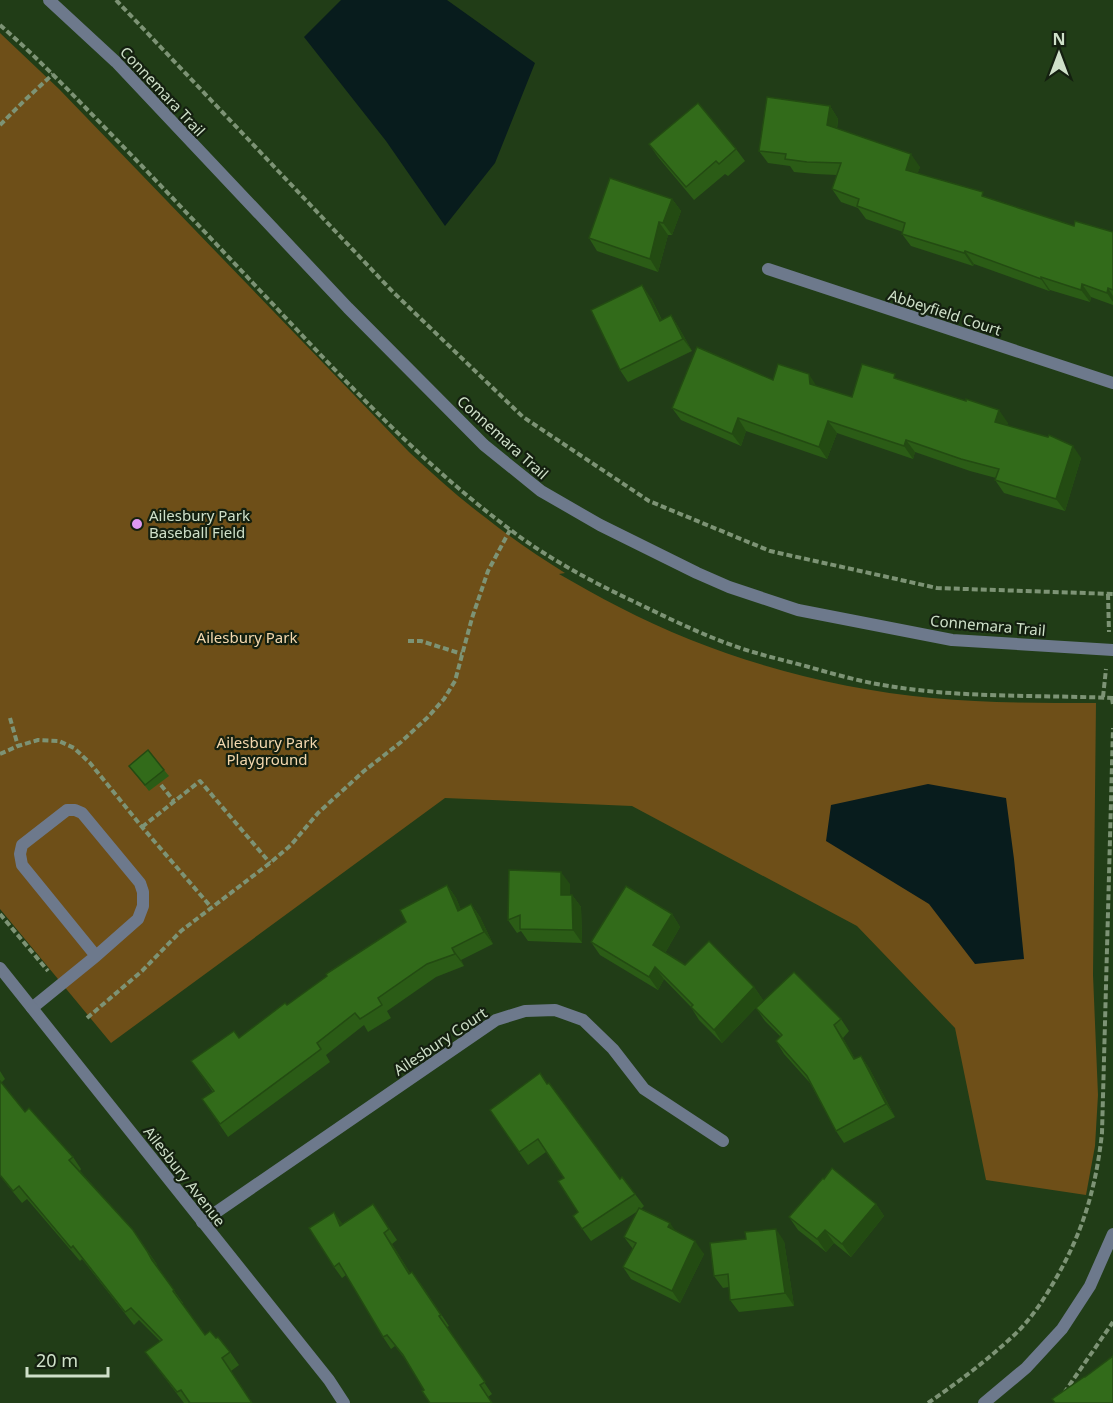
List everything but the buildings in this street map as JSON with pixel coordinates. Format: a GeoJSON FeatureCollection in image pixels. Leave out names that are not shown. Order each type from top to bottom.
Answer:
{"type":"FeatureCollection","features":[{"type":"Feature","properties":{"kind":"street","name":"Connemara Trail"},"geometry":{"type":"LineString","coordinates":[[49,0],[116,62],[340,300],[476,437],[541,491],[600,525],[697,573],[729,587],[798,610],[952,640],[1113,650]]}},
{"type":"Feature","properties":{"kind":"street","name":"Abbeyfield Court"},"geometry":{"type":"LineString","coordinates":[[768,269],[1113,383]]}},
{"type":"Feature","properties":{"kind":"street"},"geometry":{"type":"LineString","coordinates":[[32,1008],[96,956],[138,919],[143,906],[143,892],[140,883],[82,813],[67,810],[22,845],[20,854],[22,865],[96,956]]}},
{"type":"Feature","properties":{"kind":"street","name":"Ailesbury Avenue"},"geometry":{"type":"LineString","coordinates":[[0,969],[329,1380],[344,1403]]}},
{"type":"Feature","properties":{"kind":"street","name":"Ailesbury Court"},"geometry":{"type":"LineString","coordinates":[[202,1222],[496,1020],[525,1011],[555,1010],[584,1020],[613,1049],[644,1089],[723,1142]]}},
{"type":"Feature","properties":{"kind":"street"},"geometry":{"type":"LineString","coordinates":[[984,1403],[1026,1368],[1062,1329],[1090,1286],[1113,1234]]}},
{"type":"Feature","properties":{"kind":"path"},"geometry":{"type":"LineString","coordinates":[[116,0],[393,292],[523,417],[649,501],[770,551],[937,588],[1113,594]]}},
{"type":"Feature","properties":{"kind":"path"},"geometry":{"type":"LineString","coordinates":[[0,125],[53,74]]}},
{"type":"Feature","properties":{"kind":"path"},"geometry":{"type":"LineString","coordinates":[[87,1018],[125,987],[181,931],[270,863],[334,798],[428,717],[450,690],[488,571],[510,531]]}},
{"type":"Feature","properties":{"kind":"path"},"geometry":{"type":"LineString","coordinates":[[408,642],[421,642],[462,654]]}},
{"type":"Feature","properties":{"kind":"path"},"geometry":{"type":"LineString","coordinates":[[1113,698],[1113,705]]}},
{"type":"Feature","properties":{"kind":"path"},"geometry":{"type":"LineString","coordinates":[[10,718],[18,746]]}},
{"type":"Feature","properties":{"kind":"path"},"geometry":{"type":"LineString","coordinates":[[928,1403],[972,1372],[1011,1338],[1030,1317],[1068,1257],[1079,1234],[1092,1194],[1102,1133],[1113,728]]}},
{"type":"Feature","properties":{"kind":"path"},"geometry":{"type":"LineString","coordinates":[[0,754],[38,740],[67,743],[74,747],[211,907]]}},
{"type":"Feature","properties":{"kind":"path"},"geometry":{"type":"LineString","coordinates":[[142,827],[200,781],[270,863]]}},
{"type":"Feature","properties":{"kind":"path"},"geometry":{"type":"LineString","coordinates":[[161,785],[174,801]]}},
{"type":"Feature","properties":{"kind":"path"},"geometry":{"type":"LineString","coordinates":[[0,914],[60,985]]}},
{"type":"Feature","properties":{"kind":"path"},"geometry":{"type":"LineString","coordinates":[[1062,1395],[1113,1322]]}},
{"type":"Feature","properties":{"kind":"green space","name":"Ailesbury Park"},"geometry":{"type":"Polygon","coordinates":[[[0,33],[59,89],[409,452],[476,510],[515,540],[565,573],[559,574],[619,607],[693,641],[771,668],[811,678],[851,687],[932,698],[994,702],[1096,703],[1093,975],[1098,1095],[1095,1146],[1086,1195],[986,1180],[955,1028],[857,926],[632,806],[445,798],[111,1043],[0,909],[0,33]]]}},
{"type":"Feature","properties":{"kind":"water"},"geometry":{"type":"Polygon","coordinates":[[[341,0],[447,0],[535,63],[495,163],[445,226],[386,141],[304,37],[341,0]]]}},
{"type":"Feature","properties":{"kind":"water"},"geometry":{"type":"Polygon","coordinates":[[[928,784],[1006,798],[1024,959],[975,964],[929,904],[826,841],[831,805],[928,784]]]}},
{"type":"Feature","properties":{"kind":"place","name":"Ailesbury Park Baseball Field"},"geometry":{"type":"Point","coordinates":[137,524]}},
{"type":"Feature","properties":{"kind":"park label","name":"Ailesbury Park Playground"},"geometry":{"type":"Point","coordinates":[267,750]}}]}
